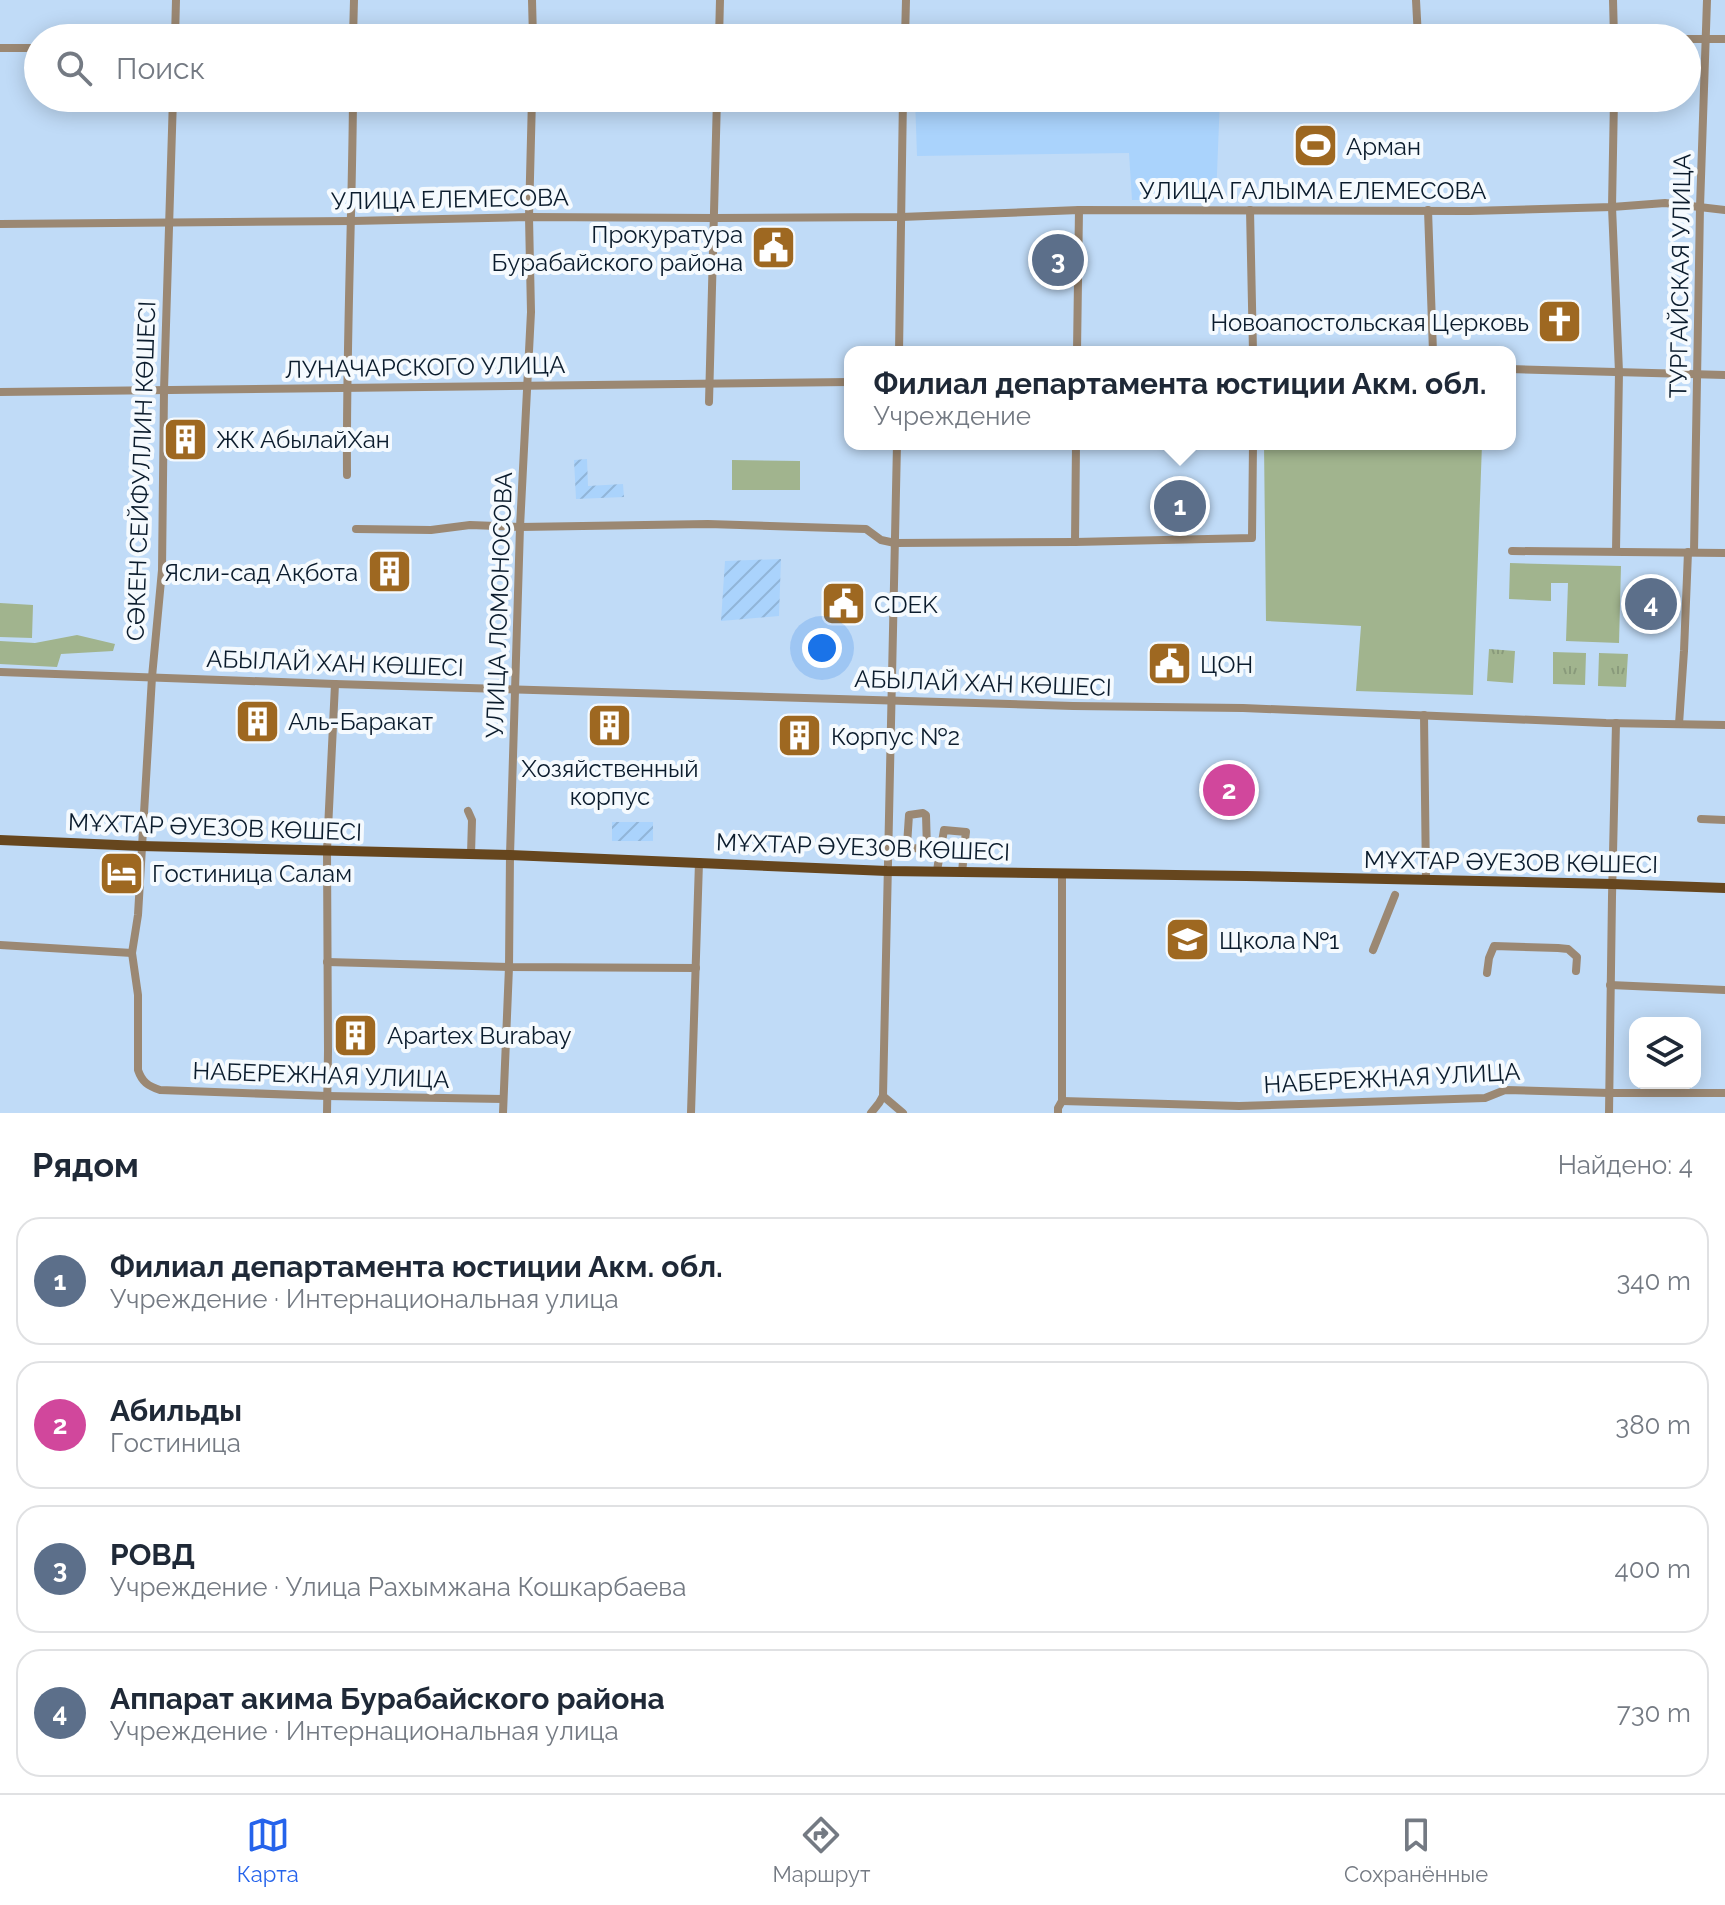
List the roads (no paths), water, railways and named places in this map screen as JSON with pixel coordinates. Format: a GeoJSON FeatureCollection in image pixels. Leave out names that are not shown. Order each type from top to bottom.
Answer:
{"type":"FeatureCollection","features":[{"type":"Feature","properties":{"kind":"main road","name":"МҰХТАР ӘУЕЗОВ КӨШЕСІ"},"geometry":{"type":"LineString","coordinates":[[0,840],[510,855],[887,871],[1725,888]]}},
{"type":"Feature","properties":{"kind":"street"},"geometry":{"type":"LineString","coordinates":[[175,24],[176,0]]}},
{"type":"Feature","properties":{"kind":"street"},"geometry":{"type":"LineString","coordinates":[[353,24],[354,0]]}},
{"type":"Feature","properties":{"kind":"street"},"geometry":{"type":"LineString","coordinates":[[532,0],[533,24]]}},
{"type":"Feature","properties":{"kind":"street"},"geometry":{"type":"LineString","coordinates":[[719,24],[720,0]]}},
{"type":"Feature","properties":{"kind":"street"},"geometry":{"type":"LineString","coordinates":[[905,24],[906,0]]}},
{"type":"Feature","properties":{"kind":"street"},"geometry":{"type":"LineString","coordinates":[[1416,0],[1417,24]]}},
{"type":"Feature","properties":{"kind":"street"},"geometry":{"type":"LineString","coordinates":[[1613,0],[1614,24]]}},
{"type":"Feature","properties":{"kind":"street","name":"ТУРГАЙСКАЯ УЛИЦА"},"geometry":{"type":"LineString","coordinates":[[1679,724],[1691,552],[1698,375],[1707,0]]}},
{"type":"Feature","properties":{"kind":"street"},"geometry":{"type":"LineString","coordinates":[[1701,38],[1725,39]]}},
{"type":"Feature","properties":{"kind":"street"},"geometry":{"type":"LineString","coordinates":[[0,48],[24,48]]}},
{"type":"Feature","properties":{"kind":"street","name":"СӘКЕН СЕЙФУЛЛИН КӨШЕСІ"},"geometry":{"type":"LineString","coordinates":[[140,1078],[138,995],[132,953],[138,915],[152,677],[162,570],[173,112]]}},
{"type":"Feature","properties":{"kind":"street"},"geometry":{"type":"LineString","coordinates":[[347,475],[346,388],[353,112]]}},
{"type":"Feature","properties":{"kind":"street","name":"УЛИЦА ЛОМОНОСОВА"},"geometry":{"type":"LineString","coordinates":[[503,1113],[520,527],[531,312],[532,112]]}},
{"type":"Feature","properties":{"kind":"street"},"geometry":{"type":"LineString","coordinates":[[709,402],[717,112]]}},
{"type":"Feature","properties":{"kind":"street"},"geometry":{"type":"LineString","coordinates":[[899,346],[903,112]]}},
{"type":"Feature","properties":{"kind":"street"},"geometry":{"type":"LineString","coordinates":[[1614,112],[1612,207],[1619,372],[1616,551]]}},
{"type":"Feature","properties":{"kind":"street","name":"УЛИЦА ГАЛЫМА ЕЛЕМЕСОВА"},"geometry":{"type":"LineString","coordinates":[[901,217],[1079,210],[1469,211],[1665,203],[1725,210]]}},
{"type":"Feature","properties":{"kind":"street"},"geometry":{"type":"LineString","coordinates":[[1077,346],[1079,210]]}},
{"type":"Feature","properties":{"kind":"street"},"geometry":{"type":"LineString","coordinates":[[1250,210],[1253,346]]}},
{"type":"Feature","properties":{"kind":"street"},"geometry":{"type":"LineString","coordinates":[[1428,210],[1433,346]]}},
{"type":"Feature","properties":{"kind":"street","name":"УЛИЦА ЕЛЕМЕСОВА"},"geometry":{"type":"LineString","coordinates":[[0,224],[529,217],[901,217]]}},
{"type":"Feature","properties":{"kind":"street"},"geometry":{"type":"LineString","coordinates":[[1516,369],[1725,375]]}},
{"type":"Feature","properties":{"kind":"street","name":"ЛУНАЧАРСКОГО УЛИЦА"},"geometry":{"type":"LineString","coordinates":[[0,392],[844,382]]}},
{"type":"Feature","properties":{"kind":"street"},"geometry":{"type":"LineString","coordinates":[[871,1113],[883,1096],[897,450]]}},
{"type":"Feature","properties":{"kind":"street"},"geometry":{"type":"LineString","coordinates":[[1075,542],[1076,450]]}},
{"type":"Feature","properties":{"kind":"street"},"geometry":{"type":"LineString","coordinates":[[356,529],[708,524],[866,529],[886,542],[895,543],[1252,538],[1253,450]]}},
{"type":"Feature","properties":{"kind":"street"},"geometry":{"type":"LineString","coordinates":[[1512,551],[1725,553]]}},
{"type":"Feature","properties":{"kind":"street","name":"АБЫЛАЙ ХАН КӨШЕСІ"},"geometry":{"type":"LineString","coordinates":[[0,672],[1725,725]]}},
{"type":"Feature","properties":{"kind":"street"},"geometry":{"type":"LineString","coordinates":[[327,1111],[327,850],[335,684]]}},
{"type":"Feature","properties":{"kind":"street"},"geometry":{"type":"LineString","coordinates":[[1424,715],[1426,880]]}},
{"type":"Feature","properties":{"kind":"street"},"geometry":{"type":"LineString","coordinates":[[1609,1113],[1616,723]]}},
{"type":"Feature","properties":{"kind":"street"},"geometry":{"type":"LineString","coordinates":[[468,811],[472,820],[471,854]]}},
{"type":"Feature","properties":{"kind":"street"},"geometry":{"type":"LineString","coordinates":[[927,849],[926,815],[909,815],[907,845],[910,848],[940,850],[964,850]]}},
{"type":"Feature","properties":{"kind":"street"},"geometry":{"type":"LineString","coordinates":[[1701,819],[1725,820]]}},
{"type":"Feature","properties":{"kind":"street"},"geometry":{"type":"LineString","coordinates":[[937,871],[944,830],[966,832],[962,872]]}},
{"type":"Feature","properties":{"kind":"street"},"geometry":{"type":"LineString","coordinates":[[691,1113],[699,862]]}},
{"type":"Feature","properties":{"kind":"street"},"geometry":{"type":"LineString","coordinates":[[1058,1113],[1062,1101],[1062,873]]}},
{"type":"Feature","properties":{"kind":"street"},"geometry":{"type":"LineString","coordinates":[[1373,950],[1395,895]]}},
{"type":"Feature","properties":{"kind":"street"},"geometry":{"type":"LineString","coordinates":[[0,945],[132,953]]}},
{"type":"Feature","properties":{"kind":"street"},"geometry":{"type":"LineString","coordinates":[[1487,973],[1494,946],[1568,949],[1577,957],[1576,971]]}},
{"type":"Feature","properties":{"kind":"street"},"geometry":{"type":"LineString","coordinates":[[327,962],[696,968]]}},
{"type":"Feature","properties":{"kind":"street"},"geometry":{"type":"LineString","coordinates":[[1610,985],[1725,990]]}},
{"type":"Feature","properties":{"kind":"street","name":"НАБЕРЕЖНАЯ УЛИЦА"},"geometry":{"type":"LineString","coordinates":[[140,1078],[148,1086],[160,1090],[503,1099]]}},
{"type":"Feature","properties":{"kind":"street","name":"НАБЕРЕЖНАЯ УЛИЦА"},"geometry":{"type":"LineString","coordinates":[[1062,1101],[1239,1106],[1485,1098],[1505,1090],[1725,1093]]}},
{"type":"Feature","properties":{"kind":"street"},"geometry":{"type":"LineString","coordinates":[[883,1096],[903,1113]]}},
{"type":"Feature","properties":{"kind":"place","name":"Арман"},"geometry":{"type":"Point","coordinates":[1315,146]}},
{"type":"Feature","properties":{"kind":"place","name":"Прокуратура Бурабайского района"},"geometry":{"type":"Point","coordinates":[774,248]}},
{"type":"Feature","properties":{"kind":"place","name":"РОВД"},"geometry":{"type":"Point","coordinates":[1058,260]}},
{"type":"Feature","properties":{"kind":"place","name":"Новоапостольская Церковь"},"geometry":{"type":"Point","coordinates":[1560,322]}},
{"type":"Feature","properties":{"kind":"place","name":"ЖК АбылайХан"},"geometry":{"type":"Point","coordinates":[185,439]}},
{"type":"Feature","properties":{"kind":"place","name":"Филиал департамента юстиции Акм. обл."},"geometry":{"type":"Point","coordinates":[1180,506]}},
{"type":"Feature","properties":{"kind":"place","name":"Ясли-сад Ақбота"},"geometry":{"type":"Point","coordinates":[389,572]}},
{"type":"Feature","properties":{"kind":"place","name":"CDEK"},"geometry":{"type":"Point","coordinates":[843,604]}},
{"type":"Feature","properties":{"kind":"place","name":"Аппарат акима Бурабайского района"},"geometry":{"type":"Point","coordinates":[1651,604]}},
{"type":"Feature","properties":{"kind":"place","name":"ЦОН"},"geometry":{"type":"Point","coordinates":[1169,664]}},
{"type":"Feature","properties":{"kind":"place","name":"Аль-Баракат"},"geometry":{"type":"Point","coordinates":[257,721]}},
{"type":"Feature","properties":{"kind":"place","name":"Хозяйственный корпус"},"geometry":{"type":"Point","coordinates":[610,726]}},
{"type":"Feature","properties":{"kind":"place","name":"Корпус №2"},"geometry":{"type":"Point","coordinates":[800,736]}},
{"type":"Feature","properties":{"kind":"place","name":"Абильды"},"geometry":{"type":"Point","coordinates":[1229,790]}},
{"type":"Feature","properties":{"kind":"place","name":"Гостиница Салам"},"geometry":{"type":"Point","coordinates":[121,873]}},
{"type":"Feature","properties":{"kind":"place","name":"Щкола №1"},"geometry":{"type":"Point","coordinates":[1188,940]}},
{"type":"Feature","properties":{"kind":"place","name":"Apartex Burabay"},"geometry":{"type":"Point","coordinates":[356,1035]}}]}
